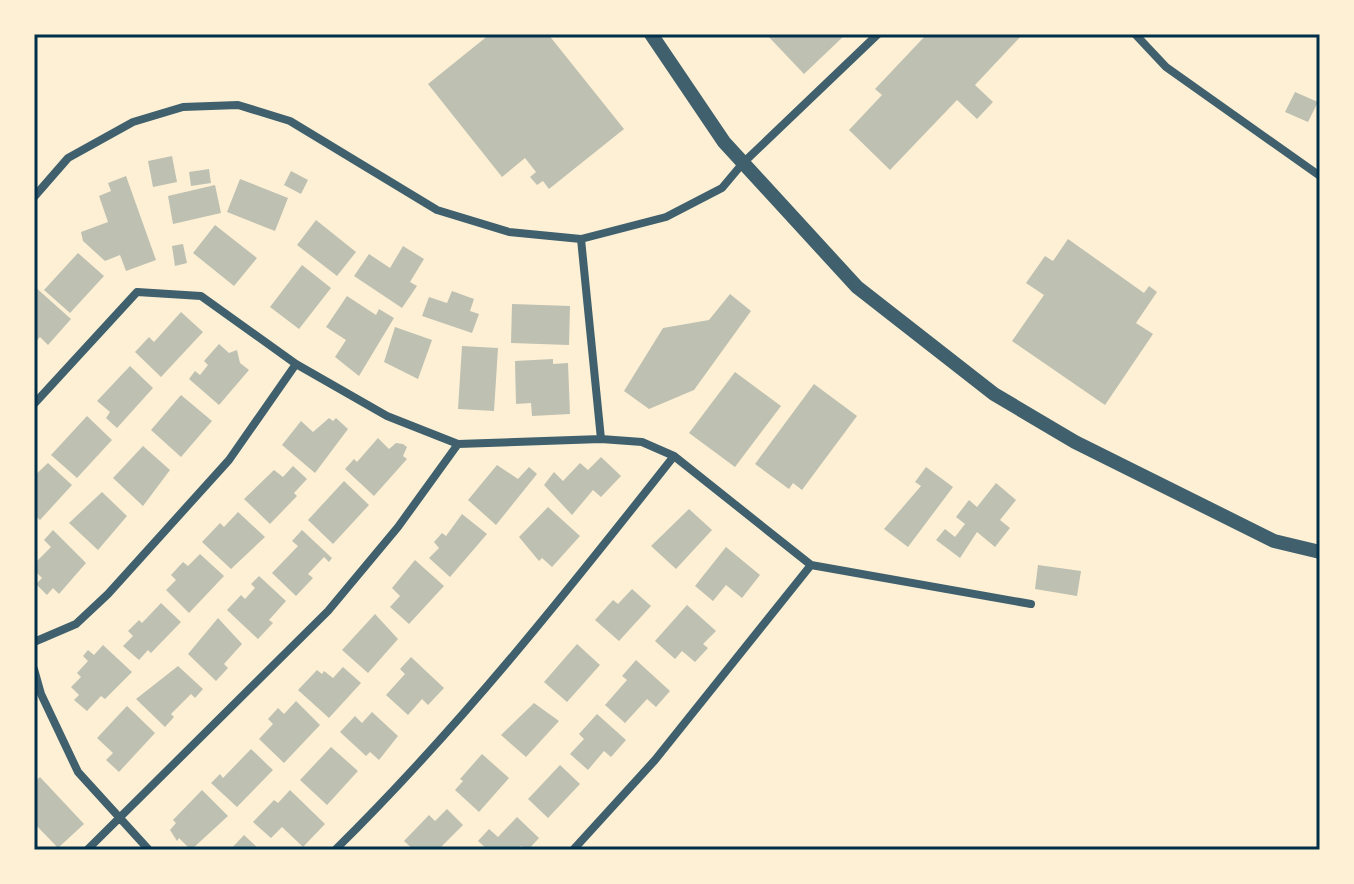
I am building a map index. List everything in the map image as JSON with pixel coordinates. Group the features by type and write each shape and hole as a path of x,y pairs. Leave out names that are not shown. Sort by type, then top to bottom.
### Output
{"street":[{"path":"651,34 724,142 857,287 994,394 1075,442 1274,541 1320,552"},
{"path":"34,197 68,158 133,122 183,107 238,105 290,121 437,210 509,232 581,239 666,217 722,188 743,163 878,34"},
{"path":"1135,34 1166,67 1320,176"},
{"path":"581,239 601,439"},
{"path":"34,404 137,292 201,296 296,364 387,416 458,444 601,439 642,442 674,456 811,565 1031,604"},
{"path":"34,642 76,624 108,594 229,460 296,364"},
{"path":"87,850 328,611 398,527 458,444"},
{"path":"335,850 414,771 511,661 674,456"},
{"path":"573,850 655,760 811,565"},
{"path":"34,669 41,694 78,772 149,850"}],"building":[{"path":"490,34 548,34 624,129 549,189 543,181 537,185 530,177 536,172 525,158 502,177 428,84"},
{"path":"766,34 846,34 804,74"},
{"path":"927,34 1023,34 975,85 993,102 977,119 957,100 890,170 849,130 882,95 875,89"},
{"path":"1295,92 1318,102 1308,122 1285,112"},
{"path":"172,156 177,182 153,187 148,161"},
{"path":"209,169 211,183 191,186 189,172"},
{"path":"291,171 308,180 301,194 284,185"},
{"path":"126,176 156,260 126,271 120,255 105,261 83,241 81,232 108,222 99,196 111,191 108,183"},
{"path":"240,179 288,198 275,231 227,212"},
{"path":"215,185 221,213 173,224 168,196"},
{"path":"316,220 356,252 337,276 297,245"},
{"path":"215,225 257,258 234,286 193,253"},
{"path":"1068,239 1144,293 1149,286 1157,292 1136,323 1153,334 1105,405 1012,341 1044,295 1026,283 1045,256 1053,261"},
{"path":"183,244 187,263 175,266 172,246"},
{"path":"403,246 424,259 410,282 417,286 402,308 354,276 369,254 390,268"},
{"path":"78,253 104,276 70,313 44,290"},
{"path":"302,265 331,288 299,329 270,307"},
{"path":"34,286 71,319 48,345 40,337 34,343"},
{"path":"452,291 474,299 470,311 479,314 472,333 422,316 429,297 447,303"},
{"path":"730,294 751,311 694,390 649,409 624,391 663,328 709,320"},
{"path":"347,296 376,315 379,309 394,318 359,376 335,357 346,340 326,327"},
{"path":"512,304 570,306 569,345 511,343"},
{"path":"181,312 203,332 161,377 135,352 149,337 154,342"},
{"path":"395,327 432,340 418,379 384,362"},
{"path":"219,344 229,353 237,350 240,363 249,370 219,405 189,379 195,371 200,375 208,365 204,361"},
{"path":"462,346 498,348 494,411 458,409"},
{"path":"553,359 553,364 568,363 570,414 532,416 531,403 516,404 515,361"},
{"path":"130,366 153,388 117,428 106,418 110,412 97,401"},
{"path":"735,372 781,406 735,467 689,433"},
{"path":"814,384 857,416 802,490 793,483 789,489 755,464"},
{"path":"181,395 212,421 181,457 151,430"},
{"path":"87,416 112,440 77,478 51,455"},
{"path":"329,418 333,421 336,418 348,429 315,473 282,445 301,421 313,432"},
{"path":"378,438 389,449 396,443 403,444 407,447 403,456 407,459 374,496 345,469 354,459 357,462"},
{"path":"143,446 170,470 143,506 113,478"},
{"path":"601,457 621,476 601,497 593,490 572,515 544,485 554,472 563,481 580,463 588,470"},
{"path":"48,463 72,485 40,520 34,515 34,476"},
{"path":"497,465 518,479 529,467 537,474 496,525 468,500"},
{"path":"293,466 307,479 294,493 297,496 270,524 244,499 274,470 283,477"},
{"path":"926,467 953,487 908,547 884,529 921,486 915,482"},
{"path":"344,481 369,505 333,544 308,520"},
{"path":"996,483 1016,500 1000,520 1010,528 995,547 977,532 960,558 936,540 945,529 955,537 965,524 956,517 969,500 977,507"},
{"path":"102,492 127,516 98,550 69,523"},
{"path":"548,507 580,536 552,567 542,558 539,561 519,537"},
{"path":"689,509 712,530 676,569 651,546"},
{"path":"238,512 265,537 231,569 202,542 220,523 224,527"},
{"path":"462,514 487,534 450,577 429,558 439,548 434,542 442,533 446,536"},
{"path":"53,530 86,563 59,594 53,588 47,595 36,584 42,578 34,570 34,564 51,547 44,540"},
{"path":"302,530 332,558 329,562 324,557 308,574 313,578 296,596 272,573 298,546 292,541"},
{"path":"726,547 760,575 742,598 726,585 713,601 695,586"},
{"path":"200,554 224,576 189,613 166,590 176,580 171,575 183,562 188,566"},
{"path":"415,560 444,586 409,624 390,607 400,596 392,588"},
{"path":"1038,565 1081,571 1077,596 1035,589"},
{"path":"259,576 286,601 269,620 273,623 258,639 227,610 241,595 245,599 255,588 251,584"},
{"path":"632,589 651,606 619,641 595,620 613,600 618,604"},
{"path":"161,603 181,622 151,653 148,650 139,660 123,646 133,636 128,631 139,620 142,623"},
{"path":"687,605 716,631 703,644 708,648 695,662 682,651 675,659 655,641"},
{"path":"375,614 398,639 368,673 342,650"},
{"path":"218,618 242,644 224,664 228,668 216,681 188,654"},
{"path":"577,644 600,665 567,702 544,682"},
{"path":"103,645 132,672 105,699 101,696 87,711 74,700 79,695 71,687 81,677 77,673 88,661 83,656 88,650 94,655"},
{"path":"411,657 444,688 428,705 422,699 408,715 386,695 405,674 400,669"},
{"path":"636,660 670,691 656,707 647,699 625,723 605,705 627,680 622,676"},
{"path":"178,666 203,689 195,698 191,694 171,714 174,717 165,727 136,699"},
{"path":"343,667 361,683 329,718 298,690 317,670 333,678"},
{"path":"296,701 320,725 284,763 259,739 273,724 268,719 278,708 284,714"},
{"path":"534,703 559,721 526,757 501,735"},
{"path":"127,706 155,733 119,772 106,760 113,753 97,738"},
{"path":"372,712 398,736 379,760 370,752 366,756 340,732 355,716 362,723"},
{"path":"597,714 626,740 611,757 604,751 588,770 570,754 584,739 579,734"},
{"path":"331,747 358,771 327,805 300,780"},
{"path":"251,749 273,770 237,807 211,783 220,774 223,778"},
{"path":"482,754 509,778 479,812 455,790 463,781 460,779"},
{"path":"560,765 580,784 548,818 528,799"},
{"path":"40,777 84,824 58,848 34,823 34,782"},
{"path":"202,790 228,816 191,850 179,838 177,841 170,830 176,823 173,820"},
{"path":"290,790 325,824 303,847 282,827 271,838 253,822 274,800 278,803"},
{"path":"447,809 463,825 438,850 414,850 404,841 429,815 435,821"},
{"path":"517,817 539,838 528,850 521,846 517,850 488,850 478,841 489,829 498,837"},
{"path":"244,835 260,850 230,850"}]}
